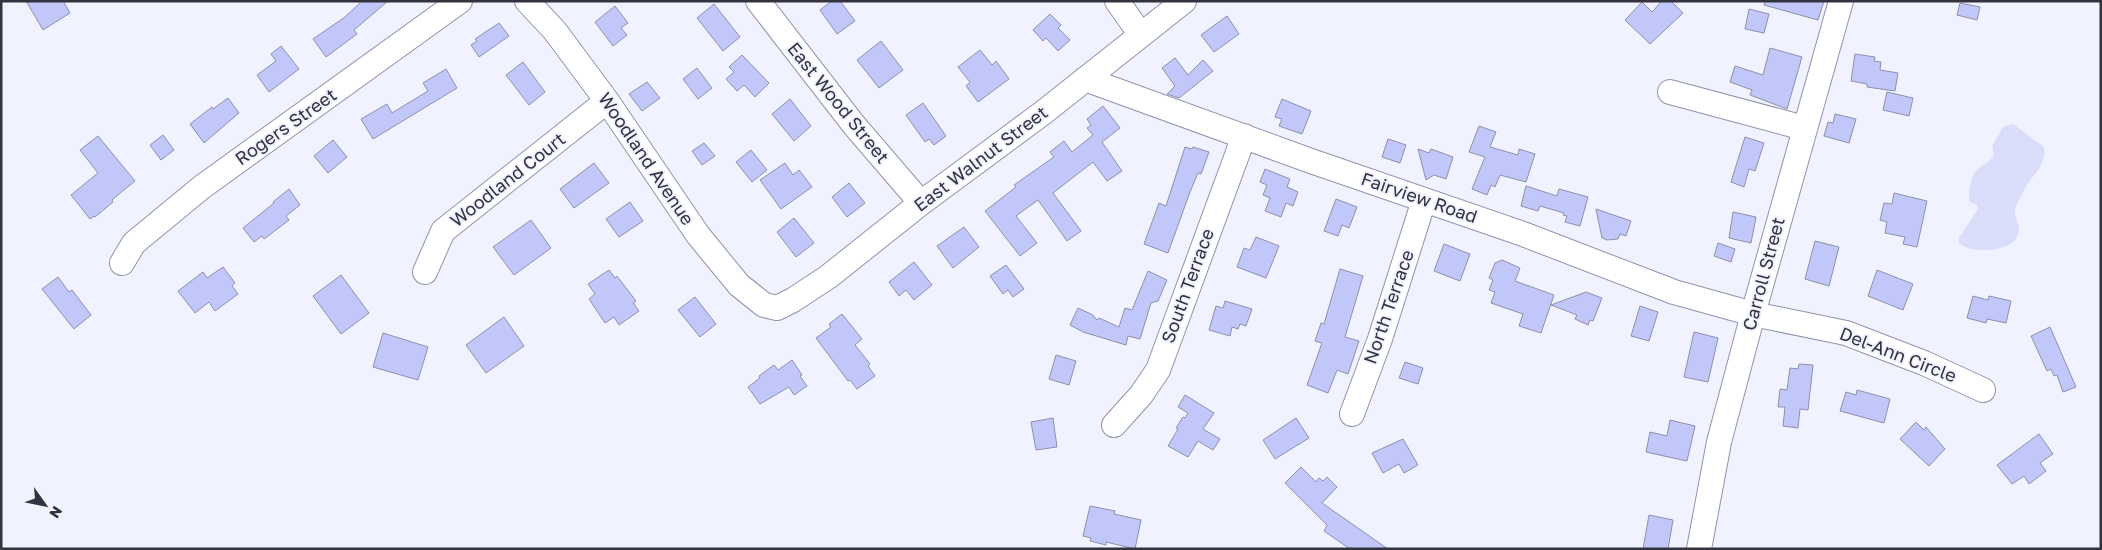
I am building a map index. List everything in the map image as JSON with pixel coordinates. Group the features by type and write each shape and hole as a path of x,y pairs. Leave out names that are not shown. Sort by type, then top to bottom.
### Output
{"street":[{"name":"Rogers Street","path":"122,263 134,243 202,187 460,1"},
{"name":"Woodland Avenue","path":"527,1 555,30 607,101 698,235 739,285 764,305 772,307"},
{"name":"East Wood Street","path":"758,1 854,125 921,203"},
{"path":"1117,1 1141,35"},
{"name":"East Walnut Street","path":"772,307 778,308 793,300 828,276 921,203 1044,112 1184,1"},
{"name":"Carroll Street","path":"1699,549 1719,442 1804,128 1841,1"},
{"name":"Fairview Road","path":"1085,79 1523,234 1674,292 1753,314"},
{"path":"1670,92 1804,128"},
{"name":"Woodland Court","path":"425,272 443,231 607,101"},
{"name":"South Terrace","path":"1114,425 1141,395 1158,370 1244,136"},
{"name":"North Terrace","path":"1352,414 1380,339 1424,200"},
{"name":"Del-Ann Circle","path":"1753,314 1846,333 1924,362 1983,390"}],"shaded area":[{"path":"2013,124 2044,147 2044,158 2041,166 2027,185 2016,206 2015,214 2019,226 2018,235 2016,239 2005,247 1997,249 1979,250 1964,247 1959,243 1959,238 1978,209 1977,205 1970,202 1969,199 1973,177 1976,171 1994,155 1992,146 2003,127"}],"building":[{"path":"26,1 63,1 70,13 43,30"},
{"path":"362,1 388,1 354,30 357,34 326,57 313,39 345,17"},
{"path":"832,1 840,1 855,21 837,34 820,10"},
{"path":"1662,1 1671,1 1683,13 1650,44 1625,20 1642,2 1652,12"},
{"path":"1765,1 1824,1 1818,20 1764,5"},
{"path":"1960,3 1980,7 1977,20 1957,15"},
{"path":"714,4 740,37 723,51 697,18"},
{"path":"615,6 628,23 621,28 627,35 613,46 595,22"},
{"path":"1749,9 1769,14 1764,33 1745,29"},
{"path":"1050,14 1061,25 1058,28 1070,40 1058,51 1046,38 1043,41 1033,30"},
{"path":"1227,16 1239,34 1214,52 1201,35"},
{"path":"499,23 509,36 479,57 471,45 477,41 475,39"},
{"path":"881,41 903,70 879,88 857,60"},
{"path":"281,46 299,69 269,92 257,75 276,61 271,54"},
{"path":"1770,48 1802,57 1787,109 1750,95 1752,90 1730,82 1735,66 1763,75"},
{"path":"980,50 992,65 996,61 1009,79 978,102 966,86 970,82 958,67"},
{"path":"1855,54 1875,57 1874,61 1881,62 1880,70 1898,73 1895,91 1867,87 1867,84 1851,81"},
{"path":"742,55 769,83 755,97 744,85 737,91 726,79 734,72 729,67"},
{"path":"1175,58 1188,75 1203,60 1213,71 1179,98 1167,94 1175,86 1162,68"},
{"path":"523,62 545,92 529,105 506,75"},
{"path":"697,68 712,88 698,99 683,79"},
{"path":"446,69 457,88 373,139 361,119 387,104 392,113 428,91 423,83"},
{"path":"647,82 660,98 642,111 629,94"},
{"path":"1887,92 1913,98 1909,116 1883,110"},
{"path":"228,98 239,113 204,143 190,124 212,107 213,109"},
{"path":"790,99 811,126 794,141 772,114"},
{"path":"1282,99 1311,111 1302,134 1279,126 1282,119 1275,117"},
{"path":"923,103 946,136 934,145 929,139 925,142 906,115"},
{"path":"1103,106 1120,128 1102,142 1122,171 1107,181 1093,162 1053,193 1081,231 1067,241 1038,200 1016,216 1037,243 1020,256 985,211 1016,187 1014,185 1054,157 1050,152 1064,141 1072,152 1093,135 1087,128 1091,125 1087,119"},
{"path":"1835,114 1856,119 1849,143 1824,136 1828,122 1833,123"},
{"path":"1479,126 1496,132 1490,147 1518,155 1519,149 1535,154 1526,182 1500,175 1495,187 1491,185 1487,195 1472,189 1485,157 1469,152"},
{"path":"163,135 174,150 161,160 150,145"},
{"path":"98,136 135,181 114,198 113,202 90,219 71,195 98,173 80,150"},
{"path":"1745,137 1764,143 1755,171 1749,169 1744,187 1731,182"},
{"path":"1388,139 1406,145 1400,163 1382,157"},
{"path":"333,140 347,157 328,173 314,156"},
{"path":"704,143 715,156 702,165 692,151"},
{"path":"1185,147 1192,149 1193,147 1209,152 1201,174 1198,173 1190,192 1168,253 1144,244 1159,203 1166,206"},
{"path":"1418,149 1429,153 1431,149 1453,157 1446,179 1434,175 1426,180"},
{"path":"751,150 767,170 752,182 736,162"},
{"path":"594,163 609,183 574,208 560,189"},
{"path":"785,163 793,175 799,170 812,187 781,209 760,180"},
{"path":"1265,169 1290,179 1287,187 1298,192 1293,206 1286,203 1281,217 1265,211 1270,198 1263,195 1267,185 1260,182"},
{"path":"849,183 865,203 847,217 832,197"},
{"path":"1526,186 1557,196 1559,189 1588,197 1580,226 1565,222 1567,216 1563,215 1564,213 1540,206 1538,211 1521,206"},
{"path":"289,189 300,205 286,216 289,220 264,239 262,236 254,242 243,228"},
{"path":"1894,193 1927,201 1917,247 1903,244 1905,237 1885,233 1887,222 1880,220 1884,203 1892,204"},
{"path":"1336,199 1357,207 1349,228 1342,225 1338,236 1324,231"},
{"path":"630,202 643,221 619,237 606,219"},
{"path":"1596,209 1631,221 1626,236 1620,234 1618,239 1607,240 1602,238"},
{"path":"1733,212 1756,217 1751,243 1729,238"},
{"path":"794,218 814,243 796,257 777,232"},
{"path":"531,220 551,248 514,275 493,247"},
{"path":"964,227 979,247 953,268 937,246"},
{"path":"1256,237 1279,246 1266,278 1237,267 1244,248 1250,250"},
{"path":"1815,241 1839,247 1829,286 1805,279"},
{"path":"1718,243 1735,249 1731,262 1714,256"},
{"path":"1444,244 1470,254 1460,281 1434,271"},
{"path":"1502,260 1520,268 1515,281 1554,295 1541,333 1519,326 1523,314 1491,303 1495,292 1489,290 1493,280 1489,278 1495,263"},
{"path":"914,262 932,285 914,300 906,290 899,296 889,282"},
{"path":"1006,265 1024,289 1013,297 1008,290 1003,294 990,276"},
{"path":"223,267 235,283 232,286 238,294 215,311 209,302 195,313 178,291 203,272 207,278"},
{"path":"1340,269 1363,276 1345,337 1359,341 1348,374 1337,370 1328,393 1307,385 1322,343 1315,341 1321,323 1324,324"},
{"path":"609,270 615,278 617,276 636,301 633,303 639,311 619,325 614,317 605,323 589,299 595,294 588,284"},
{"path":"1877,270 1913,284 1903,310 1868,296"},
{"path":"1148,271 1167,280 1158,301 1151,303 1140,339 1128,336 1126,345 1083,332 1070,325 1078,308 1093,315 1097,320 1099,318 1119,327 1125,308 1132,310"},
{"path":"341,275 369,313 341,334 313,296"},
{"path":"58,277 69,292 72,290 91,315 74,329 42,289"},
{"path":"1586,292 1602,298 1593,321 1590,320 1588,325 1575,319 1577,315 1551,305"},
{"path":"1973,296 1988,300 1989,296 2011,301 2006,323 1987,319 1986,323 1967,318"},
{"path":"695,297 716,324 700,337 678,310"},
{"path":"1225,301 1252,309 1246,326 1240,324 1238,329 1232,327 1230,336 1209,330 1216,306 1223,308"},
{"path":"1640,306 1658,312 1649,341 1631,336"},
{"path":"842,314 862,339 855,345 870,364 868,366 875,376 857,389 850,380 848,381 816,338 831,327 829,324"},
{"path":"504,317 524,346 486,373 466,345"},
{"path":"2050,327 2076,387 2063,392 2057,375 2054,376 2051,369 2047,371 2031,336"},
{"path":"1694,332 1718,338 1708,382 1684,377"},
{"path":"383,333 428,347 418,380 373,367"},
{"path":"1056,355 1076,361 1069,385 1049,379"},
{"path":"792,360 807,386 794,395 789,387 760,404 748,387 774,365 778,370"},
{"path":"1405,362 1423,368 1418,384 1399,378"},
{"path":"1799,364 1813,365 1808,410 1800,409 1798,428 1783,426 1785,407 1778,407 1780,389 1787,390 1790,368 1798,369"},
{"path":"1857,390 1890,399 1884,423 1840,411 1846,392 1856,395"},
{"path":"1185,395 1214,413 1203,429 1220,439 1213,450 1198,441 1188,457 1168,446 1178,429 1176,428 1188,413 1178,407"},
{"path":"1053,418 1057,447 1036,450 1031,422"},
{"path":"1296,418 1309,438 1275,459 1263,440"},
{"path":"1670,420 1695,426 1687,461 1646,452 1650,432 1667,436"},
{"path":"1916,422 1924,430 1926,427 1945,449 1929,466 1900,439"},
{"path":"2039,434 2053,454 2040,463 2046,471 2029,484 2024,476 2012,484 1997,465"},
{"path":"1403,439 1418,465 1404,473 1399,464 1383,473 1372,453"},
{"path":"1301,467 1316,482 1319,478 1323,481 1327,477 1337,487 1322,503 1388,549 1350,549 1324,531 1327,525 1285,483"},
{"path":"1090,506 1115,511 1114,514 1141,520 1135,549 1106,542 1106,545 1090,541 1091,538 1083,536"},
{"path":"1649,515 1673,520 1668,549 1643,549"}]}
